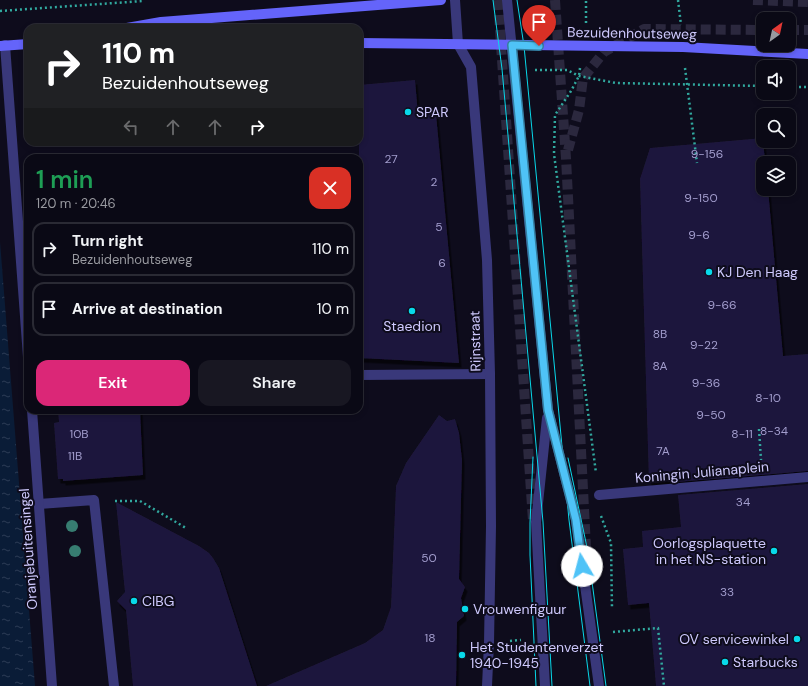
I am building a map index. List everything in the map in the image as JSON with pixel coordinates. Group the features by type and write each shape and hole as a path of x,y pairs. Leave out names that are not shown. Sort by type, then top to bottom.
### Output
{"street":[{"path":"150,24 441,0"},
{"name":"Rijnstraat","path":"455,0 458,44 471,67 487,260 490,374 491,526 487,686"},
{"path":"507,0 548,410 576,520 599,686"},
{"name":"Bezuidenhoutseweg","path":"363,43 683,47 808,54"},
{"path":"24,44 2,46 24,309"},
{"path":"363,375 490,374"},
{"path":"545,686 536,522 548,410"},
{"name":"Oranjebuitensingel","path":"32,414 52,686"},
{"name":"Koningin Julianaplein","path":"598,495 808,477"},
{"path":"39,504 94,500 114,686"}],"path":[{"path":"0,11 146,1"},
{"path":"612,610 611,543 601,517 598,495 554,154 555,115 579,76 616,83 756,86"},
{"path":"686,84 697,163"},
{"path":"796,86 808,87"},
{"path":"759,429 763,481"},
{"path":"94,500 140,501 186,528"},
{"path":"613,624 613,632 658,628 664,686"}],"water":[{"path":"0,242 35,686 0,686"}],"building":[{"path":"415,80 418,115 436,114 459,363 363,358 363,154 359,154 359,146 363,146 363,85"},
{"name":"KJ Den Haag","path":"756,139 756,148 764,148 764,156 756,156 756,196 769,196 783,356 808,354 808,471 649,483 640,179 650,148"},
{"path":"58,414 140,414 143,475 63,481 63,479 58,479 54,423 59,422"},
{"path":"439,415 447,421 455,419 459,433 462,460 459,579 465,587 461,598 464,616 457,622 456,686 266,686 365,643 383,630 391,607 396,486 406,463"},
{"path":"808,484 808,686 656,686 649,603 628,605 623,549 643,547 642,531 681,527 678,495"},
{"path":"116,502 199,546 213,558 219,568 257,686 133,686 126,610 117,601 125,592"}],"tunnel":[{"path":"498,0 533,521"},
{"path":"555,0 566,158 587,567"},
{"path":"753,0 808,2"},
{"path":"568,150 579,110 583,78 604,52 644,29 756,30"},
{"path":"796,30 808,30"}],"tram line":[{"path":"493,0 502,69 543,522 552,686"},
{"path":"517,0 524,46 569,520 590,686"},
{"path":"533,457 530,555 536,686"},
{"path":"568,458 588,552 606,686"}],"place":[{"name":"SPAR","path":"408,112"},
{"name":"KJ Den Haag","path":"709,272"},
{"name":"Staedion","path":"412,311"},
{"name":"Oorlogsplaquette in het NS-station","path":"774,551"},
{"name":"CIBG","path":"134,601"},
{"name":"Vrouwenfiguur","path":"465,609"},
{"name":"OV servicewinkel","path":"797,639"},
{"name":"Het Studentenverzet 1940-1945","path":"462,655"},
{"name":"Starbucks","path":"725,662"}],"route":[{"path":"539,46 512,45 548,410 576,520 582,566"}]}
